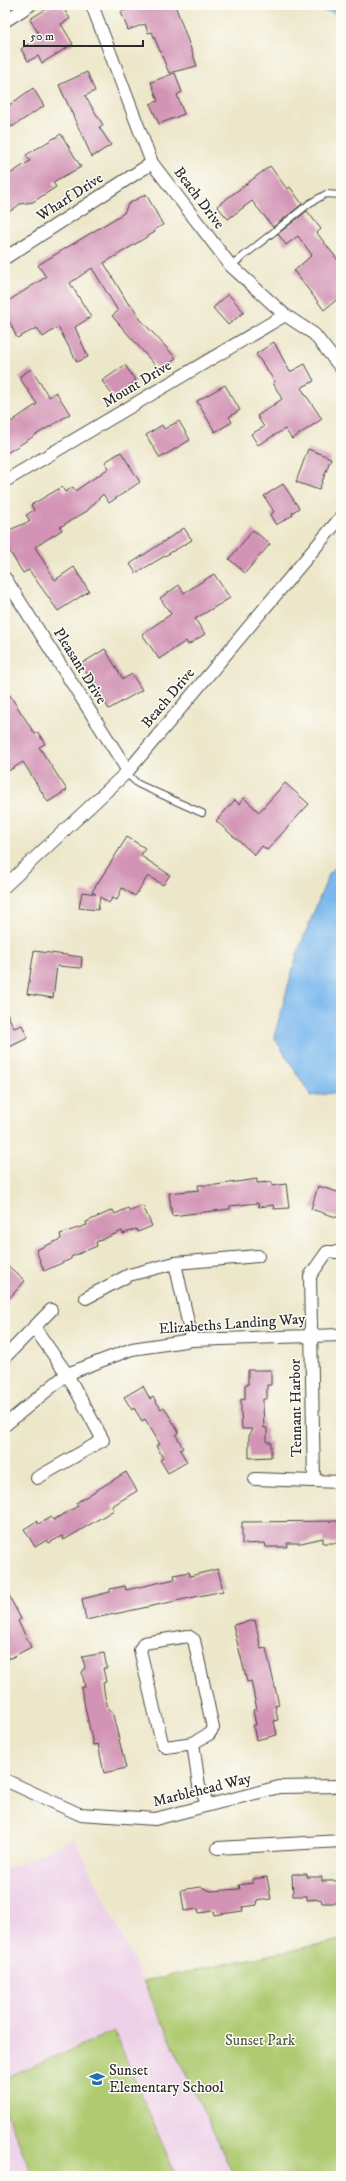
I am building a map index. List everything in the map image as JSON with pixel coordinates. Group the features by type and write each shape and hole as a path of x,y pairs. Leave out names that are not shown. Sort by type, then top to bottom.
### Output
{"street":[{"path":"5,21 30,5"},
{"name":"Beach Drive","path":"92,5 152,163 231,266 285,315 314,334 341,368"},
{"name":"Wharf Drive","path":"5,258 152,163"},
{"name":"Mount Drive","path":"5,481 285,315"},
{"name":"Beach Drive","path":"5,886 127,772 341,517"},
{"name":"Pleasant Drive","path":"5,578 127,772"},
{"name":"Tennant Harbor","path":"314,1481 310,1276 327,1252 341,1252"},
{"path":"86,1298 128,1275 175,1263 258,1256"},
{"path":"175,1263 192,1340"},
{"path":"5,1357 51,1310"},
{"path":"34,1327 67,1374 103,1440 36,1478"},
{"name":"Elizabeths Landing Way","path":"5,1425 67,1374 132,1349 192,1340 341,1335"},
{"path":"255,1479 341,1482"},
{"path":"188,1636 194,1640 213,1728 209,1734 193,1743 166,1747 162,1743 140,1650 144,1643 188,1636"},
{"path":"193,1743 199,1786 208,1806"},
{"name":"Marblehead Way","path":"5,1780 79,1814 156,1819 279,1787 341,1786"},
{"path":"218,1848 341,1841"}],"lane":[{"path":"231,266 310,203 326,194 341,195"},
{"path":"127,772 138,784 202,813"}],"shaded area":[{"name":"Sunset Elementary School","path":"75,1838 234,2176 5,2176 5,1870"}],"green space":[{"name":"Sunset Park","path":"341,1940 341,2176 234,2176 143,1981"},
{"path":"114,2031 176,2176 33,2176 5,2110 5,2078"}],"water":[{"path":"296,5 341,5 341,13 297,7"},
{"path":"341,862 341,1092 311,1096 274,1037 297,954 330,872"}],"building":[{"path":"53,5 62,5 70,19 61,24 73,44 42,63 38,56 28,61 21,49 40,36 30,19"},
{"path":"141,5 175,5 197,66 169,73 152,32 148,33 145,24 128,30 121,12"},
{"path":"87,72 95,91 85,96 103,125 99,127 111,145 92,157 59,85"},
{"path":"175,73 182,92 177,95 184,114 159,124 150,104 158,101 151,82"},
{"path":"33,88 44,106 12,127 5,116 5,108"},
{"path":"61,134 81,167 53,182 56,187 33,202 20,204 5,215 5,177 30,161 26,155"},
{"path":"270,166 287,189 290,187 302,204 273,227 252,201 228,219 217,206"},
{"path":"146,194 163,225 154,230 155,232 104,263 129,305 131,304 141,320 176,358 161,372 112,316 118,311 92,268 70,283 91,317 75,327 88,357 77,362 58,327 43,337 37,328 17,338 5,312 5,303 46,277 38,265 124,213 128,204"},
{"path":"307,211 321,229 317,233 341,264 341,296 324,310 294,271 312,255 298,236 286,245 278,234"},
{"path":"228,294 244,312 228,325 213,308"},
{"path":"274,342 290,372 305,364 314,381 301,388 322,419 292,439 285,429 258,445 251,434 264,427 257,416 282,399 273,383 275,382 256,354"},
{"path":"125,365 136,381 114,397 102,381"},
{"path":"31,369 49,397 56,392 70,414 5,454 5,426 37,404 19,377"},
{"path":"225,385 240,410 229,417 232,422 215,432 197,401"},
{"path":"179,421 190,440 160,458 146,435 162,425 164,429"},
{"path":"308,449 331,458 319,490 296,482"},
{"path":"121,452 140,482 109,503 103,494 87,511 60,527 62,530 35,547 55,580 74,567 89,591 58,611 29,570 23,573 5,544 5,532 30,521 26,515 34,510 31,505 62,487 65,492 73,487 75,491 109,468 105,462"},
{"path":"283,484 299,508 292,513 293,515 276,525 270,515 274,512 264,496"},
{"path":"184,528 192,540 136,573 130,564"},
{"path":"253,530 270,544 245,573 229,559"},
{"path":"214,574 230,598 195,619 205,634 188,645 186,641 159,659 142,634 171,614 160,598 179,585 184,593"},
{"path":"105,649 123,679 132,674 142,690 109,709 81,664"},
{"path":"5,688 35,734 38,732 45,744 39,747 67,790 48,802 23,762 5,773"},
{"path":"285,783 309,804 267,850 262,846 255,855 216,821 235,800 239,804 244,798 259,812"},
{"path":"127,837 145,848 141,856 170,875 163,885 148,876 135,896 122,888 117,900 112,898 109,903 100,897 98,910 79,908 82,892 96,894 92,892"},
{"path":"34,951 82,957 81,968 57,966 53,998 27,994"},
{"path":"5,1009 14,1028 22,1025 28,1038 5,1049"},
{"path":"257,1179 257,1183 272,1182 272,1186 286,1184 289,1208 274,1209 273,1205 259,1207 258,1203 230,1206 230,1209 172,1216 169,1193 199,1190 198,1185 216,1185"},
{"path":"318,1186 341,1193 341,1210 339,1218 311,1209"},
{"path":"143,1206 152,1226 138,1232 136,1229 123,1234 122,1231 96,1242 97,1246 44,1271 36,1250 61,1239 60,1234 87,1225 86,1222 113,1210 115,1214 128,1208 130,1211"},
{"path":"5,1263 25,1281 5,1303"},
{"path":"248,1370 271,1370 271,1385 267,1385 267,1399 263,1399 263,1404 264,1428 267,1428 267,1442 271,1442 271,1457 249,1458 249,1436 253,1429 242,1429 241,1413 241,1399 245,1400 245,1385 248,1385"},
{"path":"143,1386 150,1399 153,1397 161,1409 164,1407 179,1433 176,1435 183,1448 180,1450 187,1462 168,1473 160,1460 163,1458 156,1446 160,1444 145,1419 142,1421 134,1408 132,1410 124,1397"},
{"path":"126,1472 137,1491 112,1506 114,1510 64,1540 62,1536 49,1543 47,1540 35,1547 24,1529 37,1521 38,1524 51,1517 53,1520 78,1506 76,1503"},
{"path":"338,1521 338,1524 341,1524 341,1543 323,1543 323,1538 301,1543 287,1543 287,1547 266,1547 265,1543 242,1544 242,1522"},
{"path":"218,1569 223,1591 86,1620 82,1599 110,1592 110,1589 125,1586 126,1590 175,1579 174,1575 189,1572 190,1576"},
{"path":"5,1588 21,1619 18,1621 31,1647 9,1659 5,1651"},
{"path":"255,1620 261,1649 266,1648 279,1705 275,1706 278,1720 274,1721 277,1735 256,1740 253,1725 256,1725 253,1710 257,1710 251,1681 247,1682 233,1625"},
{"path":"104,1653 107,1668 103,1668 106,1682 103,1683 105,1697 109,1711 112,1711 126,1768 104,1773 98,1744 93,1745 81,1688 85,1687 82,1673 85,1667 82,1657"},
{"path":"292,1874 307,1874 307,1877 322,1877 322,1881 341,1881 341,1903 322,1903 321,1899 307,1900 307,1896 293,1896"},
{"path":"267,1877 271,1899 256,1901 257,1905 242,1907 243,1911 214,1915 213,1911 199,1913 198,1909 184,1911 181,1890 201,1887 211,1891 240,1889 239,1885 253,1883 253,1879"}],"place":[{"name":"Sunset Elementary School","path":"97,2079"}]}
